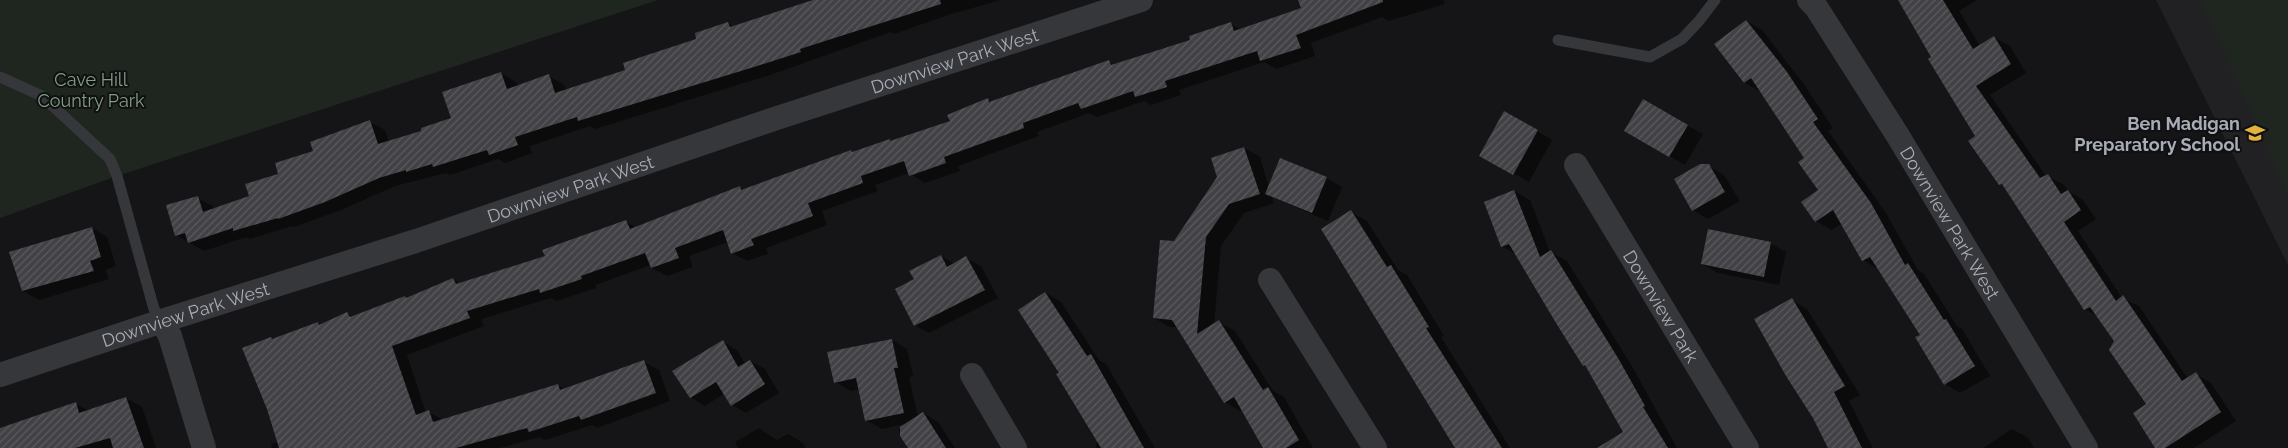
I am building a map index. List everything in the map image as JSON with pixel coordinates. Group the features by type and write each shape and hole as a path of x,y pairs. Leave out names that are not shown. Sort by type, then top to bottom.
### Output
{"street":[{"name":"Downview Park West","path":"0,375 162,321 416,241 777,118 1141,0"},
{"name":"Downview Park West","path":"1816,3 2086,448"},
{"name":"Downview Park","path":"1576,165 1747,448"},
{"path":"1270,280 1376,448"},
{"path":"162,321 170,336 204,448"},
{"path":"972,375 1016,448"}],"lane":[{"path":"1558,40 1650,56 1682,39 1699,21 1714,0"},
{"path":"0,77 42,96 110,159 117,176 154,309 162,321"}],"shaded area":[{"name":"Ben Madigan Preparatory School","path":"2156,0 2288,0 2288,265"}],"green space":[{"name":"Cave Hill Country Park","path":"0,0 658,0 117,176 0,218"},
{"path":"2201,0 2288,0 2288,192"}],"building":[{"path":"813,0 940,0 941,4 800,49 801,52 754,67 578,121 577,117 515,137 518,145 489,155 487,150 433,167 432,164 379,178 325,202 278,219 233,231 233,228 188,243 185,233 175,236 166,205 198,196 203,212 249,196 245,184 278,174 275,163 313,151 310,142 370,120 378,144 421,131 421,128 451,118 442,92 501,72 507,89 549,74 555,93 625,70 623,63 696,39 695,33 728,22 730,27"},
{"path":"1298,0 1383,0 1383,2 1296,35 1301,48 1260,61 1257,51 1165,81 1167,87 1135,97 1133,91 1081,109 1078,103 1023,123 1024,128 944,157 946,163 909,176 904,161 861,176 863,183 808,203 813,216 751,239 754,245 731,254 723,230 675,248 679,258 651,268 645,253 581,276 582,279 540,293 539,289 467,311 470,318 392,346 416,415 429,410 433,422 558,384 560,390 644,360 656,393 581,420 579,416 529,432 527,428 456,448 279,448 267,409 242,348 318,322 319,325 347,312 350,317 405,296 406,298 453,278 456,284 545,256 542,250 626,220 630,229 740,186 741,190 851,150 852,152 890,139 890,141 950,121 947,115 988,98 989,102 1109,60 1111,65 1190,40 1189,36 1231,22 1234,31 1301,8"},
{"path":"1898,0 1943,0 1973,49 1994,36 2011,64 1976,86 2040,178 2048,174 2061,194 2068,190 2081,210 2064,222 2116,301 2123,295 2182,381 2196,372 2221,412 2165,448 2155,448 2133,413 2146,404 2109,350 2114,341 2090,307 2084,310 2002,184 1999,185 1968,141 1975,136 1928,59 1931,57"},
{"path":"1746,20 1787,72 1818,119 1813,122 1871,203 1905,265 1908,263 1975,366 1944,385 1915,337 1920,335 1870,257 1862,261 1833,210 1815,222 1801,202 1818,190 1798,162 1804,158 1751,78 1744,83 1714,44"},
{"path":"1643,99 1688,125 1669,157 1624,131"},
{"path":"1504,111 1538,130 1513,175 1479,156"},
{"path":"1244,147 1260,194 1229,204 1206,237 1197,334 1219,320 1263,390 1268,387 1299,440 1286,448 1263,448 1234,397 1224,403 1172,320 1153,318 1160,240 1174,241 1217,177 1211,158"},
{"path":"1280,158 1327,177 1312,213 1265,194"},
{"path":"1700,164 1709,164 1725,192 1692,211 1674,179"},
{"path":"1514,190 1540,257 1551,250 1618,358 1645,406 1643,407 1668,448 1597,448 1623,432 1585,365 1583,366 1509,244 1501,247 1484,202"},
{"path":"1351,210 1387,267 1391,265 1429,327 1426,328 1502,448 1455,448 1321,229"},
{"path":"92,227 101,257 90,261 94,271 22,291 9,252"},
{"path":"1708,229 1771,242 1764,277 1701,264"},
{"path":"941,255 947,267 966,256 985,290 914,326 895,289 914,279 909,271"},
{"path":"1045,292 1087,356 1091,354 1144,448 1101,448 1056,374 1059,373 1018,310"},
{"path":"1792,298 1845,386 1834,392 1862,448 1828,448 1813,418 1786,376 1754,319"},
{"path":"892,339 898,368 894,368 904,413 865,421 856,378 834,383 827,352"},
{"path":"723,340 738,367 750,360 765,384 731,406 716,382 690,398 672,371"},
{"path":"126,397 144,448 113,448 110,438 75,448 0,448 0,428 76,402 79,413"},
{"path":"923,412 946,448 908,448 900,436 900,427"}],"place":[{"name":"Ben Madigan Preparatory School","path":"2255,133"}]}
